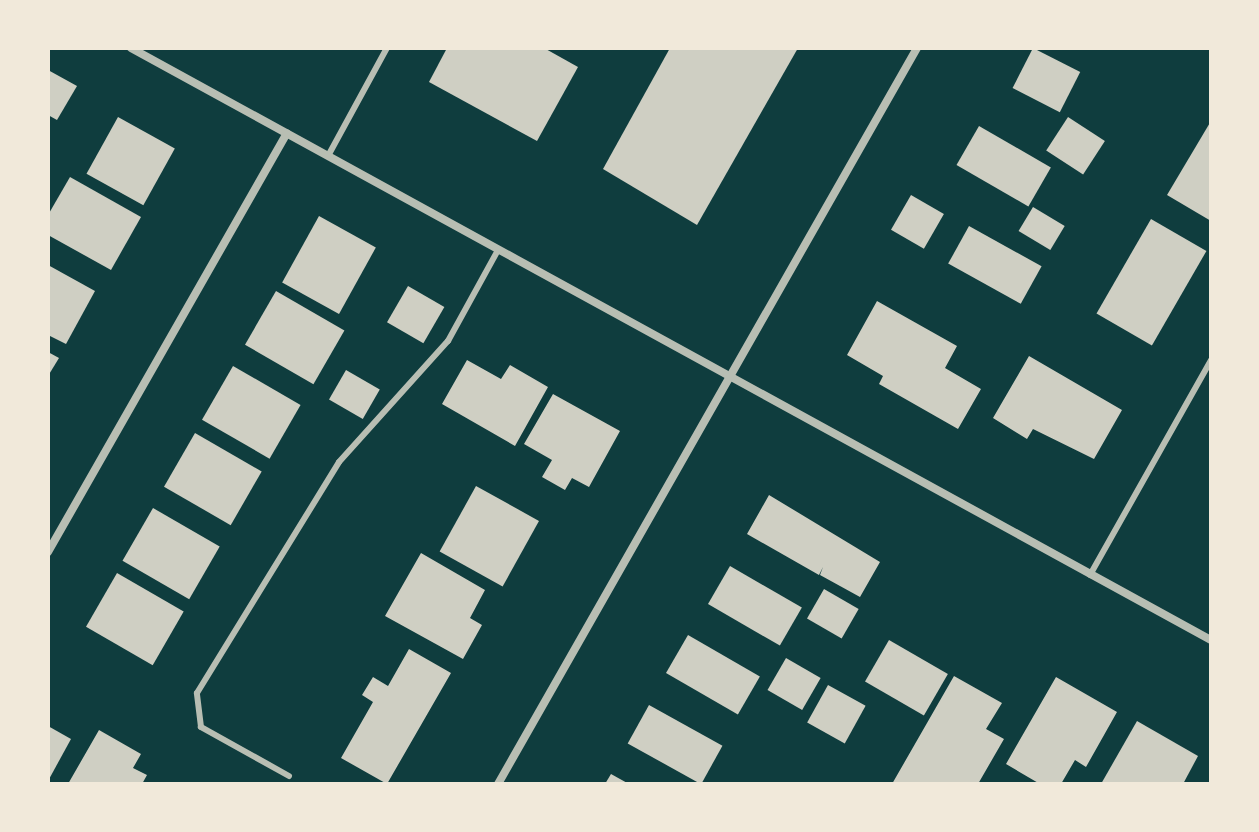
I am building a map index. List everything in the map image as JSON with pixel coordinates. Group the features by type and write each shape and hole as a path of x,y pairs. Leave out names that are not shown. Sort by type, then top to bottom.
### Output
{"street":[{"path":"131,48 1211,640"},
{"path":"498,784 917,48"},
{"path":"48,552 287,133"}],"lane":[{"path":"328,156 387,48"},
{"path":"289,776 201,727 197,693 339,462 448,341 498,250"},
{"path":"1090,575 1211,360"}],"building":[{"path":"447,48 544,48 578,67 537,141 429,82"},
{"path":"670,48 798,48 697,225 603,169"},
{"path":"1033,48 1080,72 1060,112 1013,88"},
{"path":"48,70 77,86 57,120 48,115"},
{"path":"118,117 175,149 143,205 86,174"},
{"path":"1068,117 1105,141 1083,175 1046,151"},
{"path":"1211,121 1211,221 1167,195"},
{"path":"979,126 1051,167 1028,206 956,165"},
{"path":"70,177 141,217 111,270 48,235 48,215"},
{"path":"911,195 944,214 924,249 891,230"},
{"path":"1033,207 1065,226 1050,250 1019,231"},
{"path":"319,216 376,248 339,314 282,282"},
{"path":"1151,219 1206,251 1152,345 1096,313"},
{"path":"969,226 1042,266 1021,304 948,264"},
{"path":"48,265 95,291 66,344 48,335"},
{"path":"408,286 444,307 423,343 387,322"},
{"path":"276,291 344,330 313,384 245,345"},
{"path":"877,301 957,346 945,368 981,389 958,429 879,384 883,376 847,355"},
{"path":"48,352 59,358 48,376"},
{"path":"1029,356 1122,410 1094,459 1033,429 1027,439 993,418"},
{"path":"467,360 501,379 510,365 548,387 515,446 442,404"},
{"path":"233,366 301,405 270,459 202,420"},
{"path":"346,370 380,390 363,419 329,399"},
{"path":"553,394 620,431 589,487 572,478 565,490 542,477 552,460 524,444"},
{"path":"195,433 262,471 231,525 164,487"},
{"path":"476,486 539,521 503,587 440,552"},
{"path":"769,495 880,562 860,597 820,575 823,567 819,575 747,534"},
{"path":"153,508 220,546 189,599 122,561"},
{"path":"421,553 485,590 470,618 482,625 463,659 385,616"},
{"path":"730,566 802,608 780,646 708,604"},
{"path":"117,573 184,612 153,665 86,627"},
{"path":"824,589 859,609 842,638 807,618"},
{"path":"688,635 760,676 738,715 666,673"},
{"path":"889,640 948,674 924,716 865,682"},
{"path":"409,649 451,673 387,784 341,758 373,702 362,695 373,677 388,686"},
{"path":"786,658 821,678 802,710 768,690"},
{"path":"954,676 1002,703 986,729 1004,739 978,784 892,784"},
{"path":"1056,677 1117,712 1086,767 1075,760 1061,784 1040,784 1006,764"},
{"path":"828,685 866,706 845,743 807,723"},
{"path":"649,705 722,746 701,784 628,743"},
{"path":"1137,721 1198,756 1183,784 1101,784"},
{"path":"48,726 71,739 48,781"},
{"path":"99,730 141,754 133,768 147,775 142,784 68,784"},
{"path":"611,774 629,784 605,784"}]}
